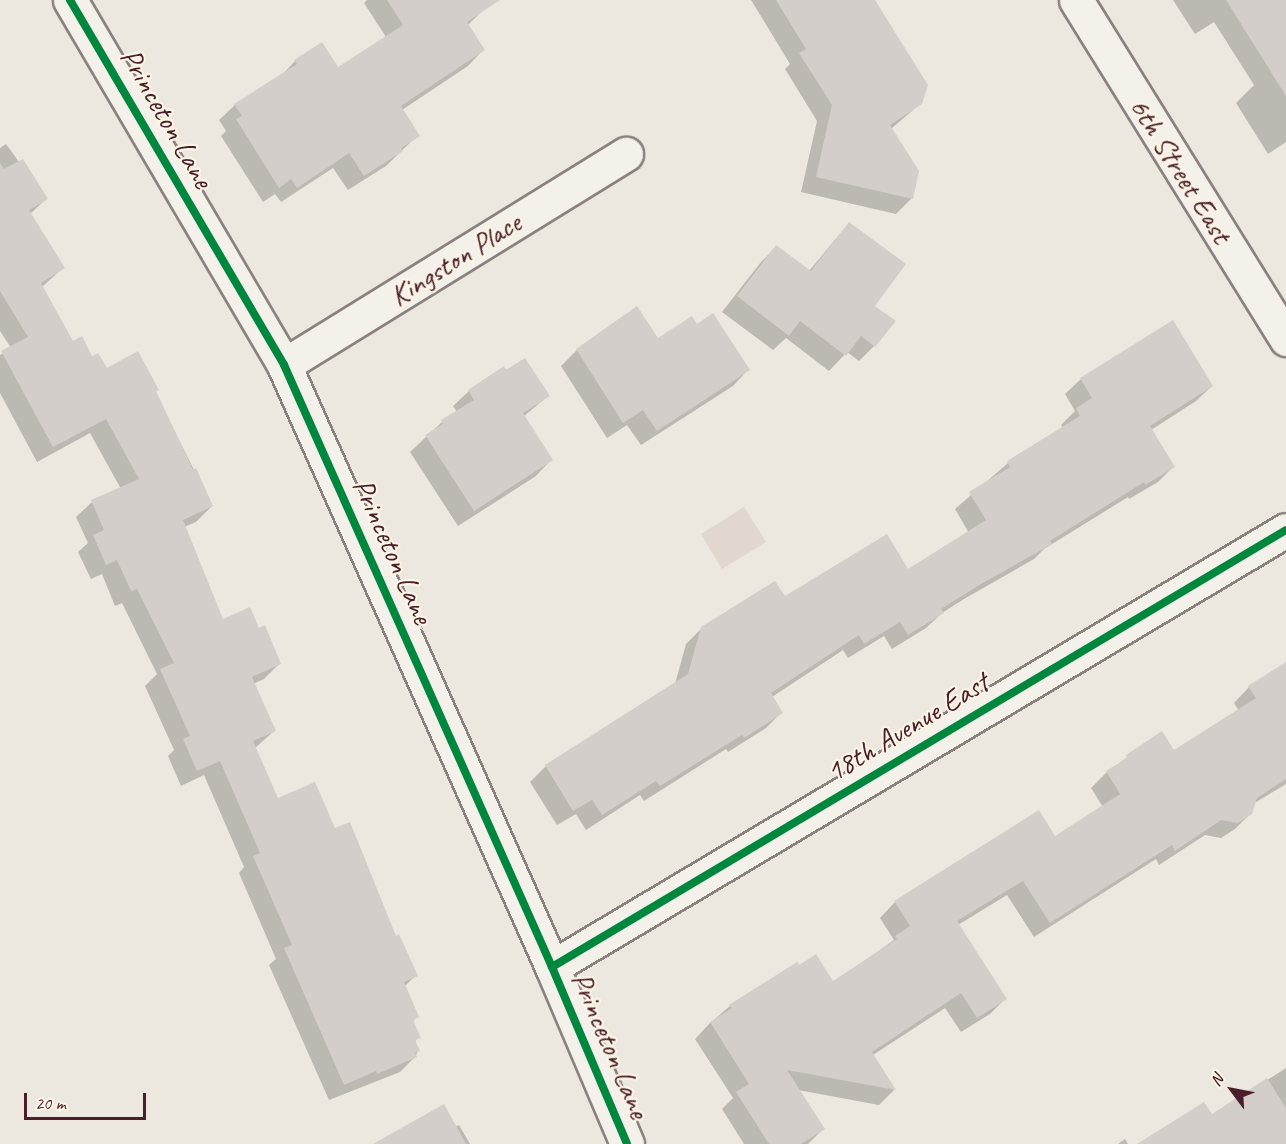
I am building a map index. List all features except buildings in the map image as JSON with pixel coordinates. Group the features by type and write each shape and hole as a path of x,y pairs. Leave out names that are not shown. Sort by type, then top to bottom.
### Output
{"street":[{"name":"Princeton Lane","path":"70,0 284,365 552,967 627,1144"},
{"name":"6th Street East","path":"1076,0 1286,339"},
{"name":"Kingston Place","path":"284,365 626,154"},
{"name":"18th Avenue East","path":"552,967 1286,530"}],"shaded area":[{"path":"744,507 766,542 722,569 701,534"}],"cycle path":[{"path":"70,0 284,365 552,967 627,1144"},
{"path":"552,967 1286,530"}]}
